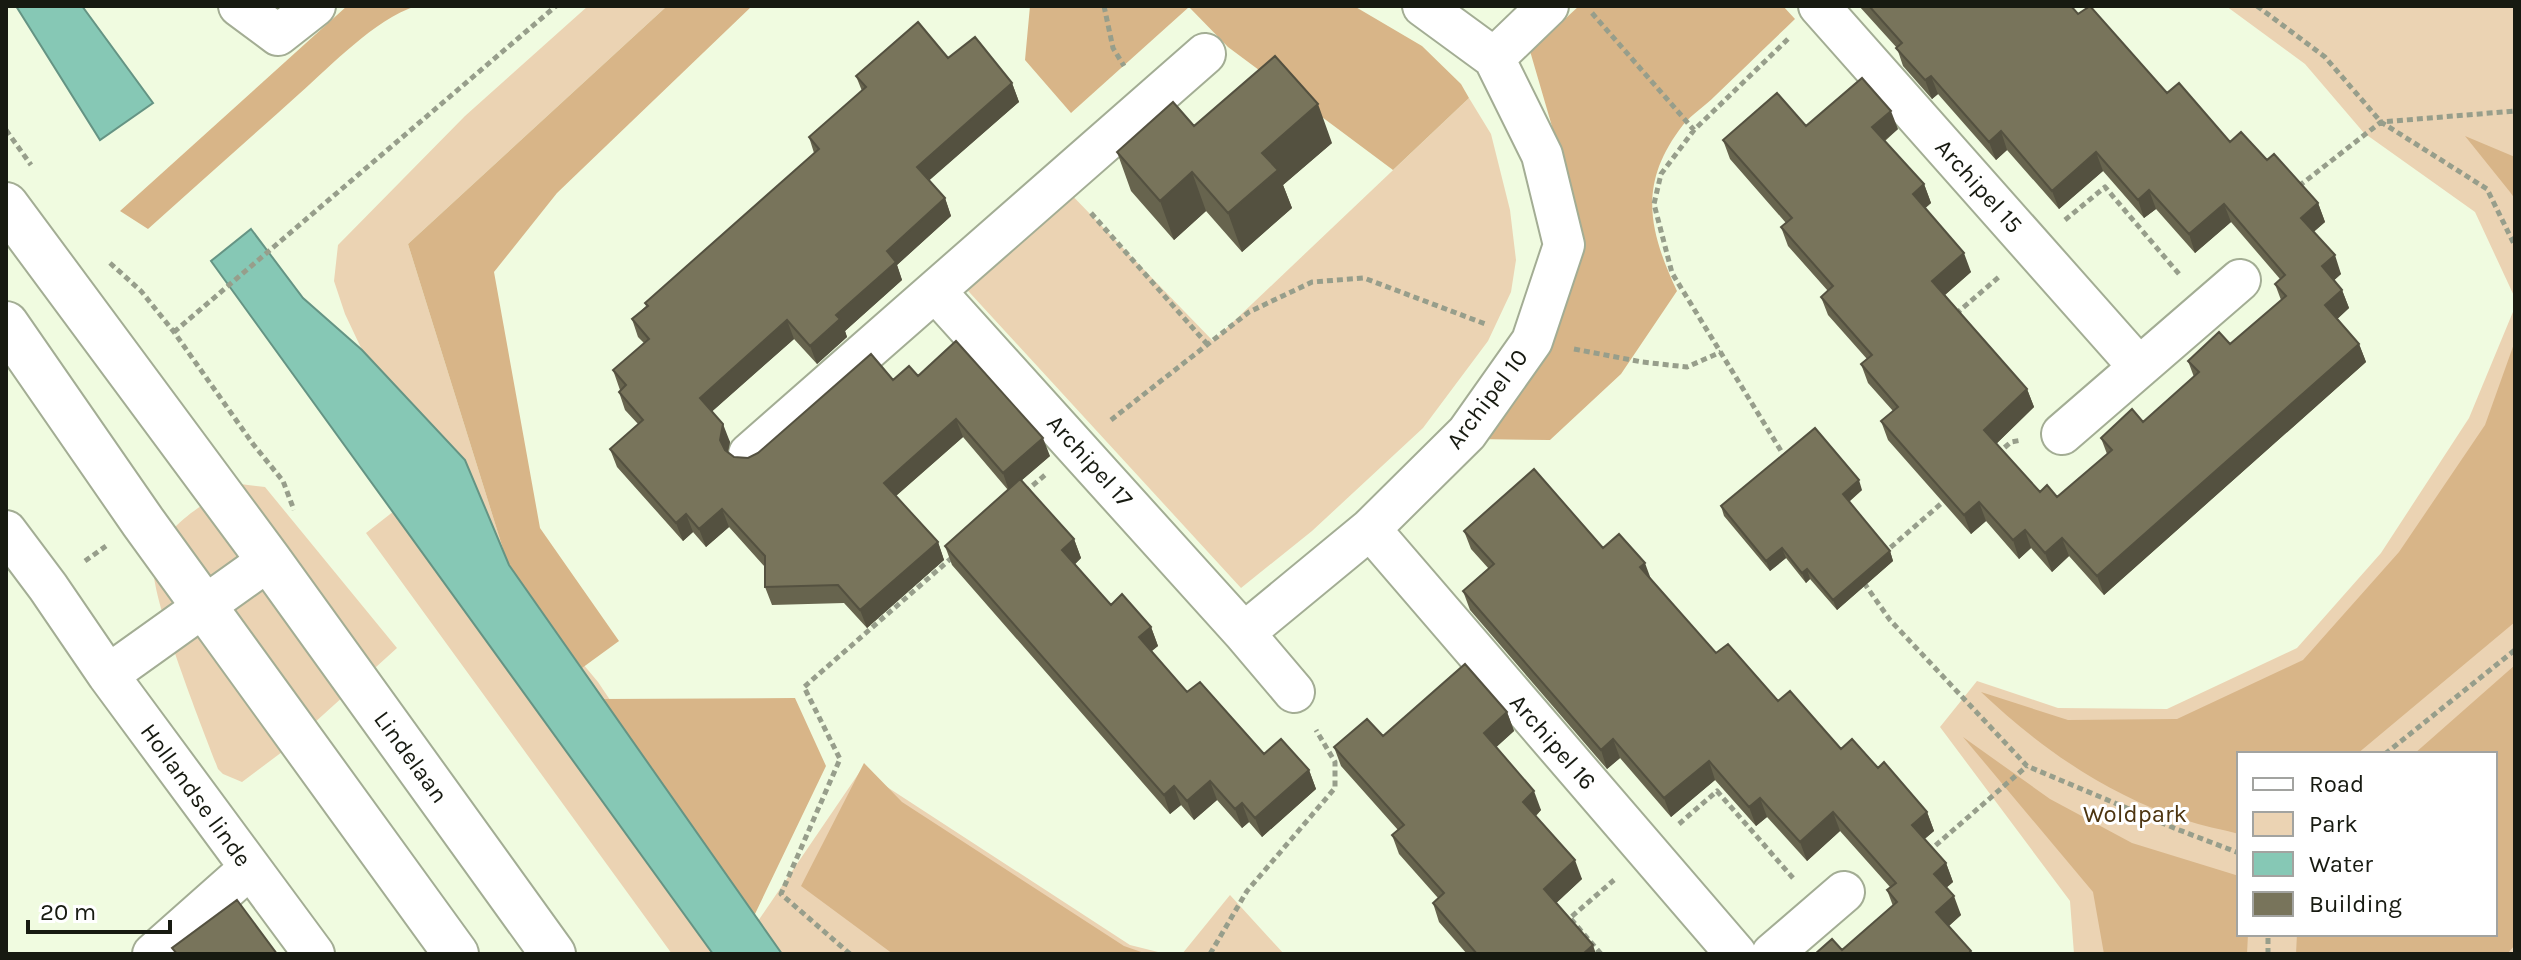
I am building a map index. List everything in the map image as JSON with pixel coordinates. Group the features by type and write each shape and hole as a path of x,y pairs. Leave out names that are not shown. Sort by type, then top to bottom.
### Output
{"main road":[{"name":"Lindelaan","path":"6,205 269,560 553,954"},
{"path":"6,324 204,607 456,954"}],"street":[{"path":"239,6 278,35 315,6"},
{"name":"Archipel 10","path":"1370,529 1467,433 1532,341 1564,245 1542,155 1494,58 1423,6"},
{"path":"1494,58 1548,6"},
{"name":"Archipel 15","path":"1820,7 2139,367"},
{"path":"749,454 1205,54"},
{"path":"2062,434 2240,280"},
{"name":"Archipel 17","path":"935,291 1294,692"},
{"path":"1244,633 1370,529"},
{"name":"Archipel 16","path":"1370,529 1736,954"},
{"name":"Hollandse linde","path":"6,531 314,954"},
{"path":"108,675 269,560"},
{"path":"153,954 250,868"},
{"path":"1772,954 1844,892"}],"path":[{"path":"174,332 556,6"},
{"path":"1104,6 1113,48 1147,105"},
{"path":"1587,6 1694,130"},
{"path":"2257,6 2325,57 2381,122 2487,189 2515,246"},
{"path":"1793,469 1672,273 1654,204 1661,174 1694,130 1820,7"},
{"path":"2295,189 2381,122 2515,111"},
{"path":"1061,180 1207,344"},
{"path":"1880,557 1943,502"},
{"path":"1858,576 1890,620 2027,766 2237,852"},
{"path":"2388,752 2515,650"},
{"path":"1210,954 1247,891 1335,788 1335,762 1294,692"},
{"path":"1927,853 2027,766"},
{"path":"781,894 850,954"}],"green space":[{"path":"588,6 667,6 408,244 508,565 465,460 362,350 334,281 338,245 465,116"},
{"path":"2226,6 2515,6 2515,298 2475,212 2364,133 2305,64"},
{"path":"1469,98 1491,134 1510,210 1516,260 1511,292 1488,341 1423,428 1312,531 1241,588 959,281 1063,186 1213,341"},
{"name":"Woldpark","path":"2515,307 2515,954 2074,954 2070,901 1940,727 1977,681 2058,708 2167,709 2297,648 2381,553 2469,418"},
{"path":"431,482 598,682 758,921 861,770 1130,945 1166,954 672,954 366,533"},
{"path":"240,484 265,487 397,648 282,752 242,782 218,769 167,628 154,574 154,559 178,524 215,497"},
{"path":"1230,895 1284,954 1182,954"}],"shaded area":[{"path":"347,6 416,6 385,22 354,44 148,229 120,211"},
{"path":"667,6 752,6 557,193 494,272 540,528 619,641 582,668 508,565 408,244"},
{"path":"1030,6 1354,6 1422,46 1461,84 1469,98 1393,170 1228,47 1189,7 1071,113 1025,60"},
{"path":"1579,6 1783,6 1795,19 1687,121 1669,146 1659,167 1652,206 1659,247 1677,291 1621,374 1550,440 1475,439 1530,367 1565,171 1530,51"},
{"path":"2465,136 2515,157 2515,199 2510,192"},
{"path":"2515,341 2515,622 2359,752 2237,752 2237,834 2156,810 2101,783 2026,732 1981,692 2068,720 2177,719 2303,660 2399,552 2485,425"},
{"path":"2515,665 2515,945 2507,954 2296,954 2297,936 2497,936 2497,752 2416,752"},
{"path":"795,698 826,766 754,916 603,699"},
{"path":"1963,737 2050,799 2132,843 2237,875 2237,936 2248,936 2247,954 2104,954 2093,892"},
{"path":"864,763 902,802 1124,946 1147,954 893,954 801,886"}],"water":[{"path":"16,6 82,6 153,103 100,140"},
{"path":"251,229 303,298 362,350 465,460 509,565 782,954 713,954 211,261"}],"building":[{"path":"1869,6 2071,6 2078,14 2090,6 2167,93 2179,83 2230,142 2241,132 2267,160 2274,154 2318,203 2301,218 2335,255 2322,266 2342,290 2325,305 2359,344 2097,576 2062,538 2045,553 2025,530 2013,540 1979,502 1964,515 1881,421 1898,407 1861,364 1872,355 1821,297 1833,286 1781,227 1792,218 1723,140 1777,93 1806,126 1862,78 1891,111 1872,127 1924,184 1913,194 1964,253 1932,281 2027,389 1984,430 2040,492 2047,485 2057,497 2112,450 2101,438 2132,409 2143,422 2199,372 2188,361 2219,332 2230,344 2286,296 2275,284 2285,275 2224,204 2189,234 2149,190 2138,200 2096,152 2052,191 2001,131 1989,142 1931,76 1925,80 1896,48 1902,43"},
{"path":"918,22 948,58 975,37 1012,83 917,167 945,198 887,251 896,262 836,315 840,319 810,346 787,320 700,398 723,424 720,440 725,450 734,457 748,458 758,453 871,354 893,380 909,366 918,376 956,341 1043,438 1003,473 956,419 884,483 938,542 860,610 838,585 765,587 765,556 722,509 699,529 686,514 676,523 610,449 643,420 619,392 626,385 613,370 649,339 632,319 648,306 645,303 819,149 809,137 866,87 856,76"},
{"path":"1275,56 1318,104 1262,153 1278,170 1228,213 1192,172 1160,201 1117,152 1173,102 1194,126"},
{"path":"1815,428 1859,480 1843,494 1890,551 1833,600 1807,569 1802,573 1782,548 1766,561 1721,506"},
{"path":"1534,469 1603,548 1619,534 1645,563 1640,567 1716,653 1728,644 1778,701 1790,691 1841,749 1852,739 1878,768 1884,762 1927,812 1912,825 1946,863 1934,874 1954,896 1936,912 1971,951 1968,954 1815,954 1832,939 1842,950 1897,902 1887,890 1896,883 1833,812 1800,842 1760,798 1749,807 1709,761 1664,798 1613,739 1601,750 1463,591 1494,564 1464,531"},
{"path":"1020,479 1074,539 1062,550 1111,605 1122,594 1151,627 1139,637 1187,692 1200,682 1264,754 1281,739 1309,770 1255,818 1242,803 1235,809 1210,781 1187,801 1174,786 1164,795 945,546"},
{"path":"1465,664 1507,712 1484,733 1534,791 1523,802 1575,860 1544,889 1593,945 1583,954 1477,954 1433,903 1444,893 1392,835 1404,825 1334,747 1367,719 1383,736"},
{"path":"237,900 277,954 177,954 172,948"}]}
